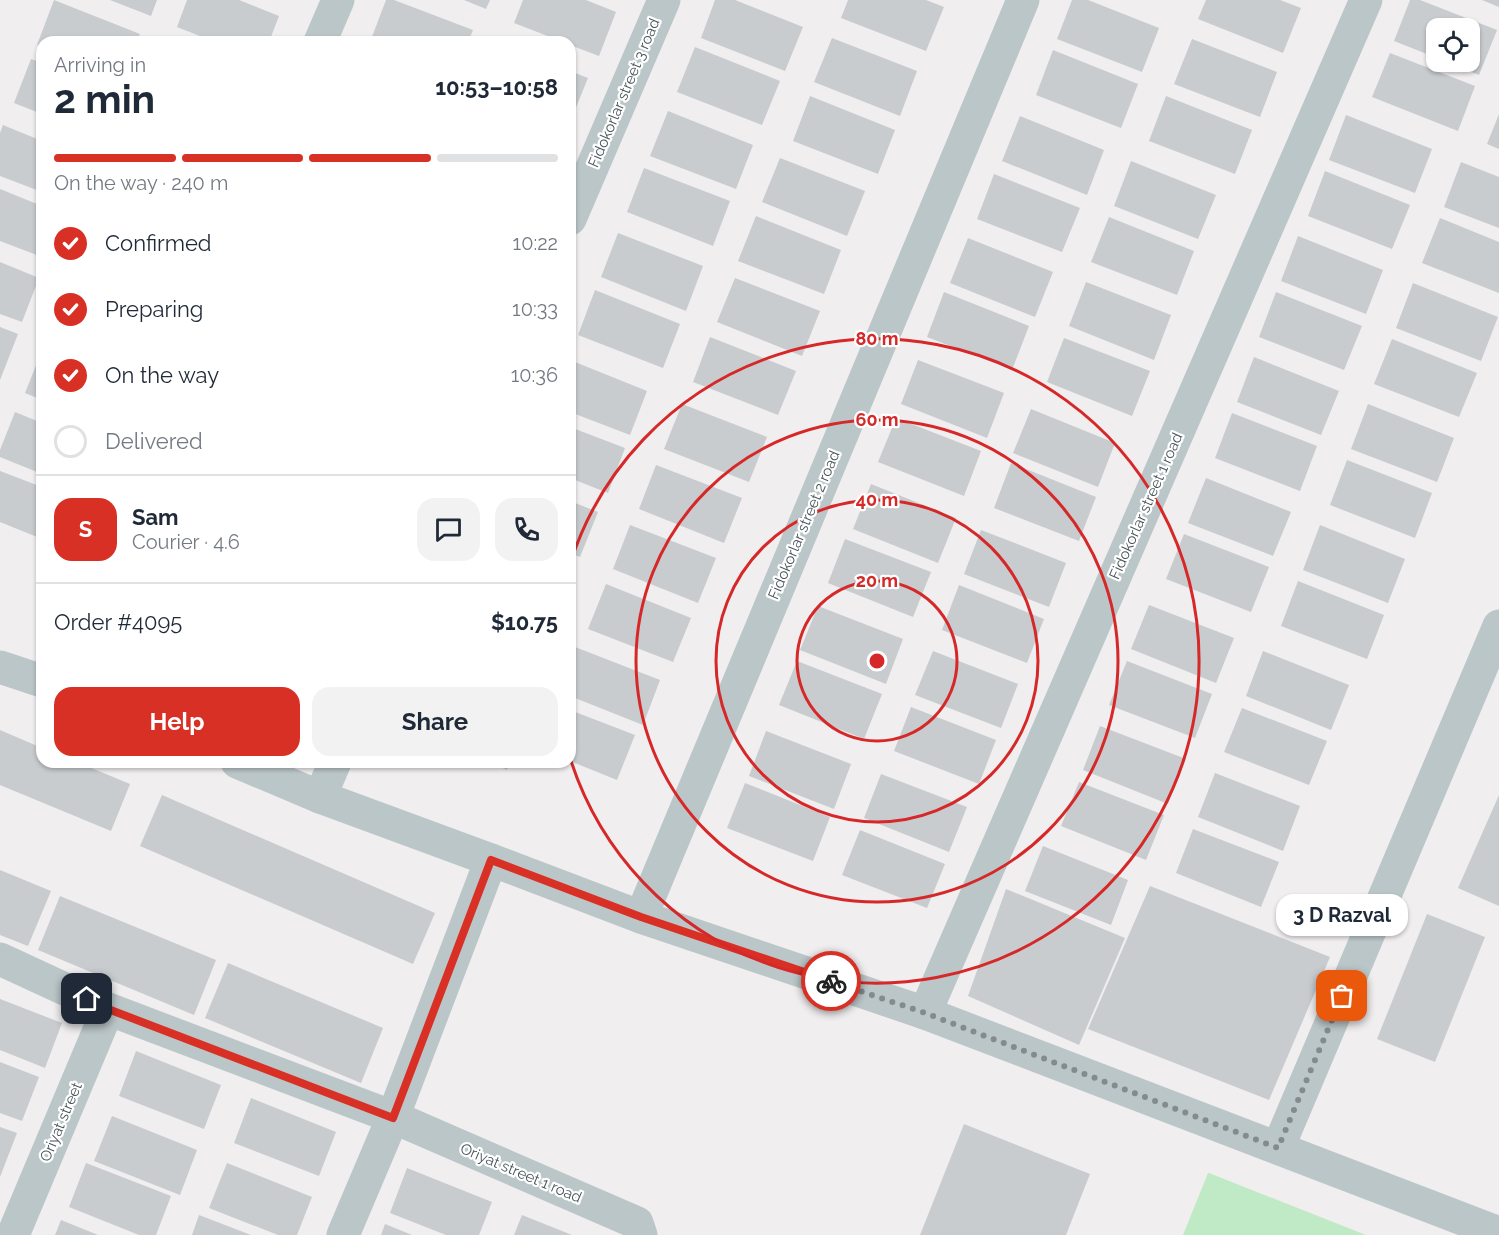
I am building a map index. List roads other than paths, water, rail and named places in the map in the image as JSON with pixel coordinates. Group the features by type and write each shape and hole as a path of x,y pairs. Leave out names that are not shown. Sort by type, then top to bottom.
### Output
{"street":[{"path":"323,36 338,0"},
{"name":"Fidokorlar street 3 road","path":"576,205 664,0"},
{"name":"Fidokorlar street 2 road","path":"641,917 1023,0"},
{"name":"Fidokorlar street 1 road","path":"925,1013 1366,0"},
{"path":"1278,1148 1499,626"},
{"path":"0,667 36,679"},
{"path":"251,768 320,797 641,917 925,1013 1499,1233"},
{"path":"320,797 332,768"},
{"path":"343,1235 393,1118 491,860"},
{"name":"Oriyat street 1 road","path":"0,959 108,1009 393,1118 637,1223 641,1235"},
{"name":"Oriyat street","path":"13,1235 108,1009"}],"place":[{"name":"3 D Razval","path":"1342,996"}]}
